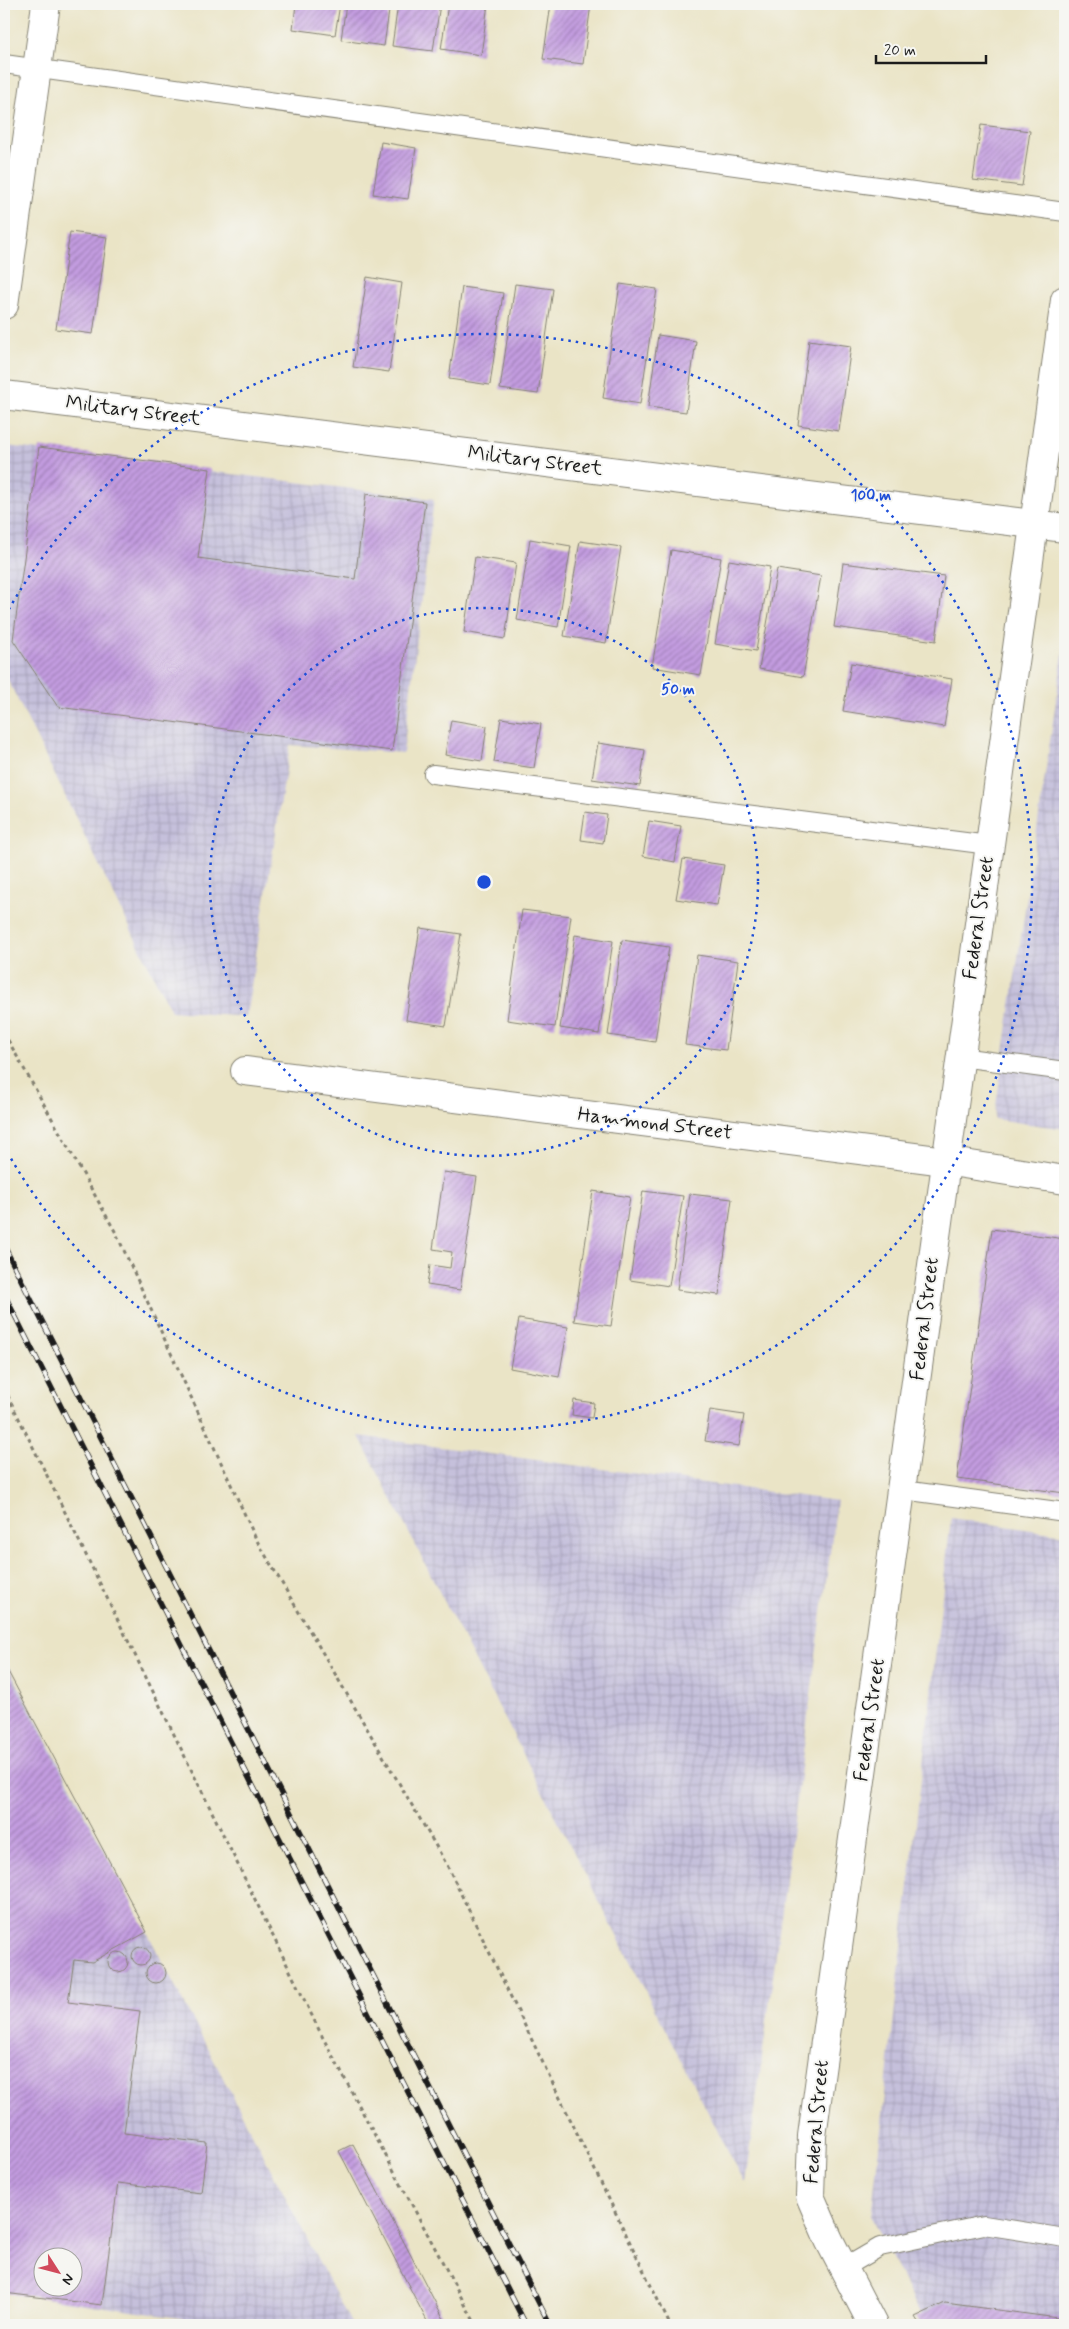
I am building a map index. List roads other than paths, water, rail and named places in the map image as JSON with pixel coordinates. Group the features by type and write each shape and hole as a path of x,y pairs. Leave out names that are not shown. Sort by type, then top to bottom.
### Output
{"street":[{"path":"4,305 46,4"},
{"name":"Federal Street","path":"873,2325 810,2196 812,2136 903,1490 945,1162 1065,300"},
{"name":"Military Street","path":"4,395 1065,528"},
{"name":"Hammond Street","path":"245,1071 945,1162 1065,1180"}],"lane":[{"path":"4,64 1065,212"},
{"path":"433,774 989,845"},
{"path":"960,1057 1065,1071"},
{"path":"903,1490 1065,1512"},
{"path":"844,2268 880,2247 984,2225 1065,2238"}],"railway":[{"path":"4,1246 550,2325"},
{"path":"4,1294 526,2325"}]}
